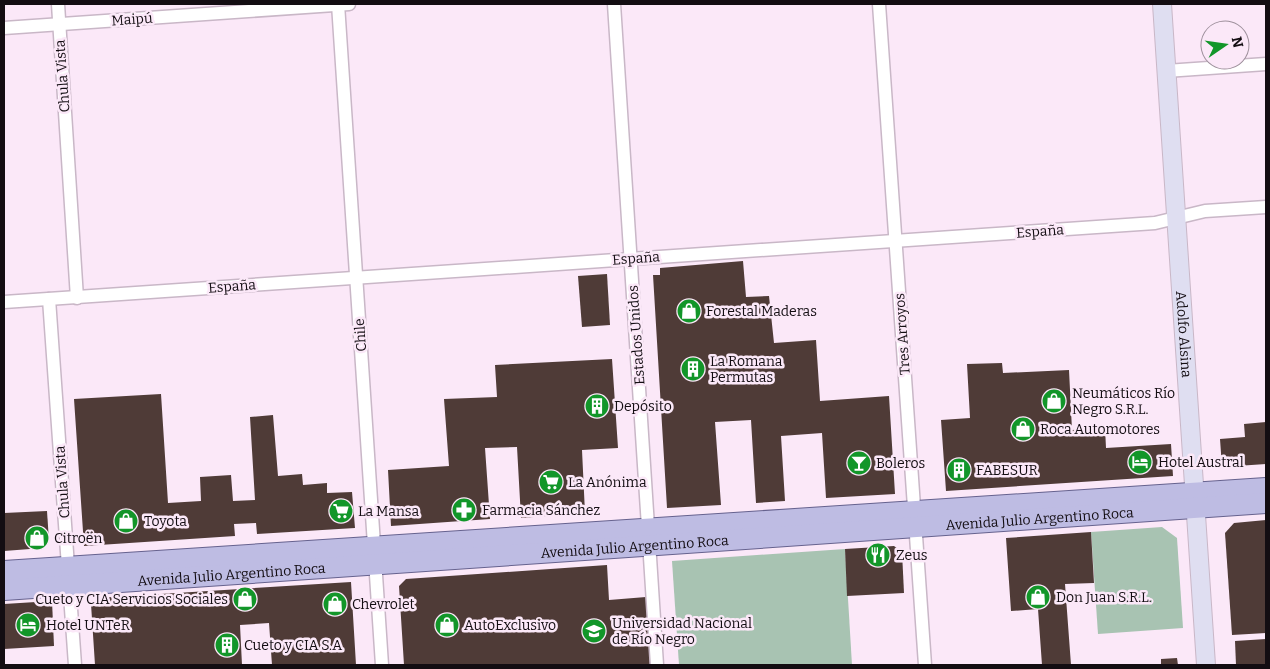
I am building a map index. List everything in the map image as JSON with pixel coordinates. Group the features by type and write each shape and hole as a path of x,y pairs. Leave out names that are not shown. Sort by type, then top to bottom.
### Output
{"main road":[{"name":"Adolfo Alsina","path":"1162,4 1206,665"},
{"name":"Avenida Julio Argentino Roca","path":"4,590 69,576 1195,500 1266,488"},
{"name":"Avenida Julio Argentino Roca","path":"1195,500 1266,503"},
{"name":"Avenida Julio Argentino Roca","path":"4,571 69,576"}],"street":[{"name":"Chula Vista","path":"58,4 77,298"},
{"name":"Maipú","path":"4,28 342,4"},
{"name":"Chile","path":"342,4 356,278 382,665"},
{"name":"Estados Unidos","path":"614,4 657,665"},
{"name":"Tres Arroyos","path":"880,4 925,665"},
{"path":"1166,70 1266,64"},
{"name":"España","path":"4,302 1155,223 1205,211 1266,207"},
{"name":"Chula Vista","path":"49,299 75,665"}],"green space":[{"path":"1162,527 1177,538 1183,628 1098,634 1091,532"},
{"path":"845,549 852,665 679,665 672,561"}],"building":[{"path":"743,261 746,297 769,296 774,343 816,340 820,401 889,396 895,494 826,498 822,433 781,436 785,501 756,503 751,420 715,422 721,505 667,508 653,275 660,275 660,268"},
{"path":"607,274 610,325 582,327 578,276"},
{"path":"612,359 618,448 582,450 585,513 521,518 517,447 485,448 490,519 391,526 388,470 449,466 444,399 497,397 495,365"},
{"path":"1002,363 1003,373 1069,370 1072,430 1105,428 1106,448 1171,444 1173,476 946,491 941,420 970,418 967,364"},
{"path":"161,394 168,503 201,501 200,477 231,475 233,501 255,500 250,417 273,415 278,476 302,474 303,485 327,483 327,493 352,492 355,528 257,534 256,523 234,524 235,536 84,546 74,399"},
{"path":"1266,422 1266,464 1222,467 1220,439 1245,437 1244,424"},
{"path":"47,511 49,541 43,548 4,551 4,513"},
{"path":"1266,520 1266,633 1232,635 1225,533 1234,523"},
{"name":"Don Juan S.R.L.","path":"1091,532 1094,583 1065,584 1071,665 1042,665 1038,609 1011,611 1006,538"},
{"path":"894,546 902,552 904,593 847,596 845,549"},
{"path":"607,565 609,600 646,597 650,665 404,665 399,586 406,579"},
{"path":"351,582 356,665 272,665 269,623 240,625 242,665 95,665 91,604 97,598"},
{"name":"Hotel UNTeR","path":"52,601 54,646 4,649 4,604"},
{"path":"1266,639 1266,665 1236,665 1235,641"},
{"path":"1177,658 1178,665 1161,665 1161,659"}],"place":[{"name":"Forestal Maderas","path":"689,311"},
{"name":"La Romana Permutas","path":"693,369"},
{"name":"Neumáticos Río Negro S.R.L.","path":"1054,401"},
{"name":"Depósito","path":"597,406"},
{"name":"Roca Automotores","path":"1023,429"},
{"name":"Hotel Austral","path":"1140,462"},
{"name":"Boleros","path":"859,463"},
{"name":"FABESUR","path":"959,470"},
{"name":"La Anónima","path":"551,482"},
{"name":"Farmacia Sánchez","path":"464,510"},
{"name":"La Mansa","path":"341,511"},
{"name":"Toyota","path":"126,521"},
{"name":"Citroën","path":"37,538"},
{"name":"Zeus","path":"878,555"},
{"name":"Don Juan S.R.L.","path":"1038,597"},
{"name":"Cueto y CIA Servicios Sociales","path":"245,599"},
{"name":"Chevrolet","path":"335,604"},
{"name":"Hotel UNTeR","path":"28,625"},
{"name":"AutoExclusivo","path":"447,625"},
{"name":"Universidad Nacional de Río Negro","path":"594,631"},
{"name":"Cueto y CIA S.A","path":"227,645"}]}
